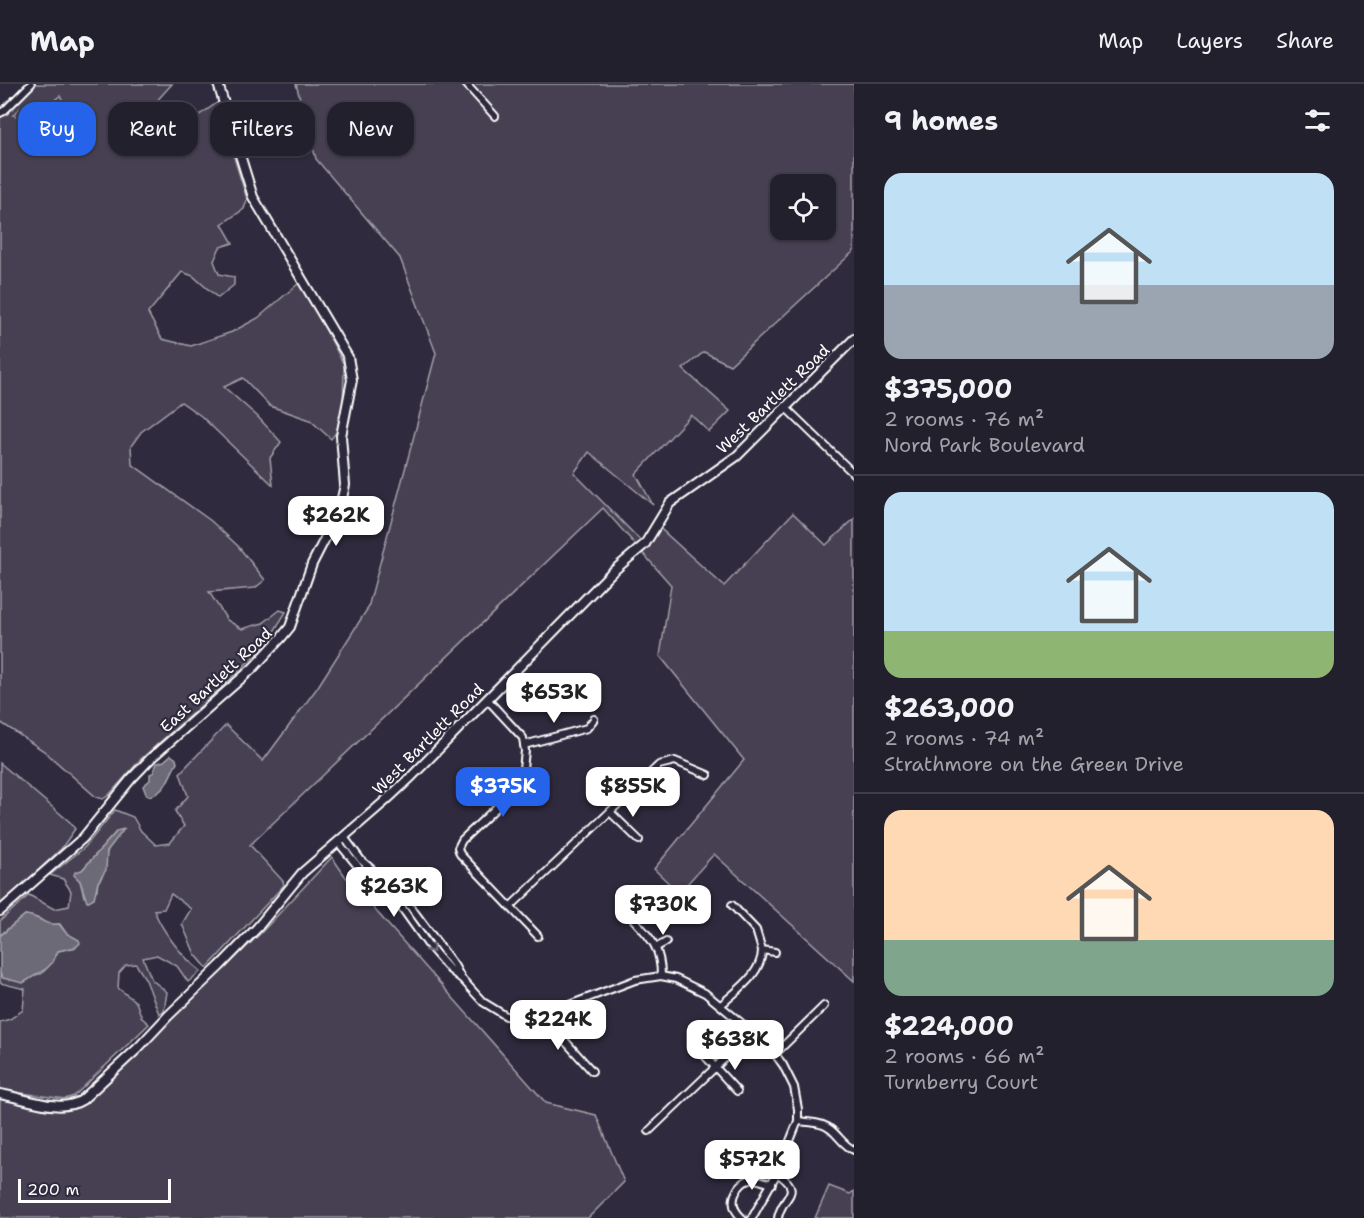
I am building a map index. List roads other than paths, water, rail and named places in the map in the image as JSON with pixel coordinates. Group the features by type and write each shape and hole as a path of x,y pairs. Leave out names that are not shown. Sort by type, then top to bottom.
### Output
{"street":[{"path":"0,113 31,84"},
{"name":"East Bartlett Road","path":"0,911 82,838 151,758 253,668 286,633 312,564 339,512 345,485 341,436 352,380 348,357 253,198 218,84"},
{"path":"466,84 495,116"},
{"name":"West Bartlett Road","path":"0,1094 61,1106 75,1105 82,1100 225,962 257,928 302,873 392,795 611,573 645,544 670,503 737,456 854,339"},
{"path":"785,407 854,474"},
{"path":"487,699 524,738 523,769 516,790 462,840 458,848 460,854 537,936"},
{"path":"524,745 587,728 594,719"},
{"path":"510,907 643,779 664,763 675,761 708,776"},
{"path":"610,812 639,840"},
{"path":"341,840 401,894 462,979"},
{"path":"341,840 355,864 397,901 443,963 462,979 483,1002 506,1016 521,1018 548,1013 635,980 661,976 689,984 705,993 752,1033 783,1065 794,1086 798,1121 772,1184 752,1218"},
{"path":"355,864 362,860"},
{"path":"721,1005 759,966 762,950 756,930 732,905"},
{"path":"626,911 657,947 661,961 661,976"},
{"path":"657,947 666,942"},
{"path":"762,950 775,952"},
{"path":"443,963 449,958"},
{"path":"774,1054 824,1006"},
{"path":"548,1013 558,1033 592,1071"},
{"path":"649,1131 752,1033"},
{"path":"695,1045 737,1091"},
{"path":"798,1121 823,1124 844,1144 854,1150"},
{"path":"777,1173 788,1182 791,1190 790,1196 779,1211 778,1218"},
{"path":"742,1218 736,1212 734,1204 736,1190 747,1180 755,1178 772,1184"}]}
